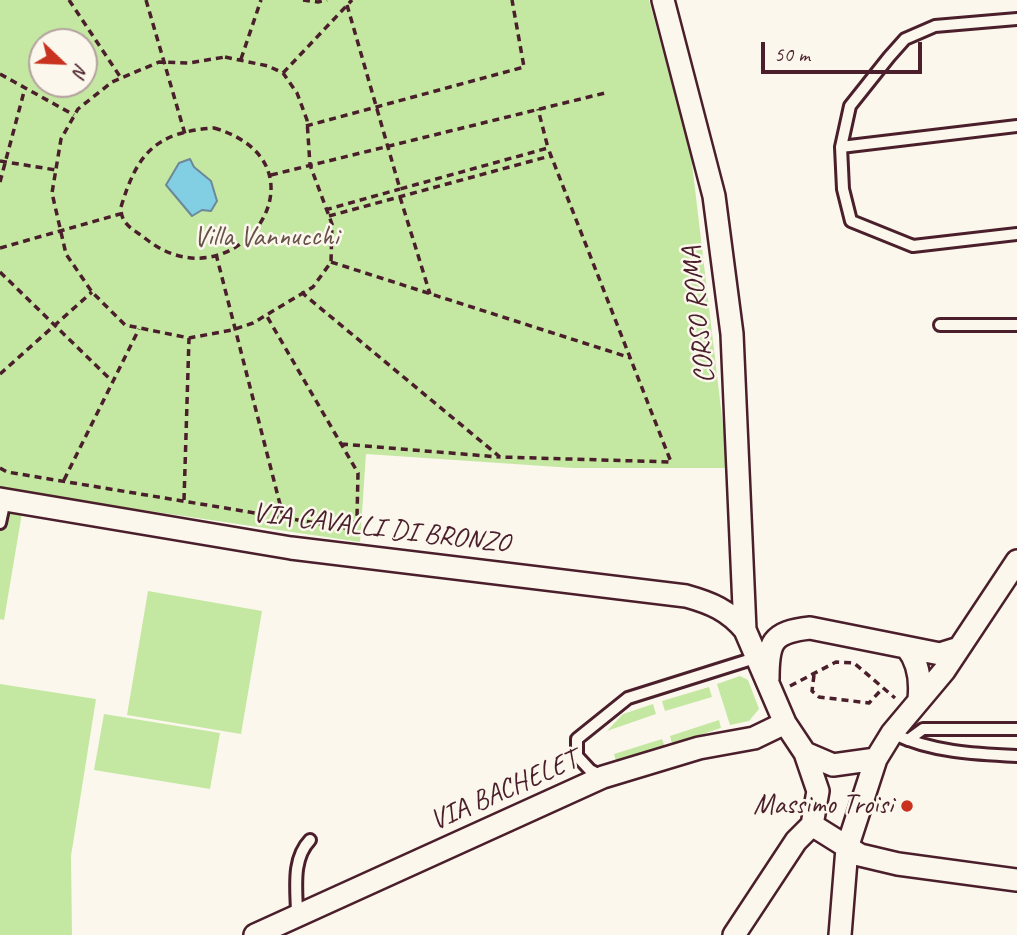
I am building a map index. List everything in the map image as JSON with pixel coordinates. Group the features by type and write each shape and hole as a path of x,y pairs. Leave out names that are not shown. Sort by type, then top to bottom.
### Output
{"street":[{"name":"CORSO ROMA","path":"663,0 714,196 730,320 745,630"},
{"name":"VIA CAVALLI DI BRONZO","path":"3,500 291,548 686,596 716,605 735,618 745,630"},
{"path":"915,704 930,690 1017,561"},
{"path":"771,687 771,646 777,636 792,630 810,628 940,654 956,649"},
{"path":"734,935 796,841 812,825 818,791 805,753 785,723 745,630"},
{"path":"840,935 847,848 876,759 900,737 915,704 919,678 915,658 907,648"},
{"name":"VIA BACHELET","path":"255,935 603,778 699,748 754,738 785,723"},
{"path":"805,753 833,765 876,759"},
{"path":"812,825 860,855 898,864 1017,880"}],"lane":[{"path":"1017,19 935,26 905,39 850,106 841,147 843,189 850,221 913,246 1017,234"},
{"path":"841,147 1017,126"},
{"path":"940,325 1017,325"},
{"path":"0,523 3,500"},
{"path":"603,778 590,770 577,756 577,739 614,706 628,698 755,658"},
{"path":"900,737 923,729 1017,729"},
{"path":"900,737 927,747 1017,756"},
{"path":"297,916 297,866 301,849 310,841"}],"path":[{"path":"69,0 121,78"},
{"path":"146,0 185,134"},
{"path":"240,59 261,0"},
{"path":"303,0 327,0"},
{"path":"282,73 352,0"},
{"path":"306,126 524,67 512,0"},
{"path":"347,5 400,189"},
{"path":"225,57 268,66 282,73 296,93 307,120 311,147 310,165 333,230 331,262 313,287 237,329 189,338 139,329 120,322 92,292 69,260 59,232 52,193 61,139 74,115 93,96 121,78 163,62 189,63 225,57"},
{"path":"0,74 74,115"},
{"path":"0,182 3,162 25,88"},
{"path":"271,175 609,92"},
{"path":"341,444 500,457 671,462 551,156 538,108"},
{"path":"205,128 226,131 253,148 271,175 272,190 261,225 244,244 216,254 187,259 175,256 131,229 120,214 127,186 145,153 155,144 205,128"},
{"path":"325,210 548,148"},
{"path":"329,216 551,156"},
{"path":"3,162 56,170"},
{"path":"400,197 430,294"},
{"path":"0,248 120,214"},
{"path":"216,254 284,517"},
{"path":"331,262 631,358"},
{"path":"0,272 113,382"},
{"path":"0,374 92,292"},
{"path":"301,292 500,457"},
{"path":"0,468 8,472 352,529 357,517 358,473 265,313"},
{"path":"64,480 139,329"},
{"path":"184,500 189,338"},
{"path":"771,687 814,675 821,667 835,662 854,663 882,689 915,704"},
{"path":"814,675 812,691 819,697 869,703 882,689"}],"green space":[{"name":"Villa Vannucchi","path":"0,0 649,0 691,155 728,468 573,468 366,454 360,542 0,489"},
{"path":"0,509 22,513 4,620 0,619"},
{"path":"148,591 262,611 241,734 127,715"},
{"path":"740,676 748,680 759,709 749,721 730,725 717,684"},
{"path":"0,684 96,699 71,856 72,935 0,935"},
{"path":"709,687 712,697 665,711 662,701"},
{"path":"653,704 656,714 607,731 623,714"},
{"path":"104,714 220,733 210,789 94,770"},
{"path":"719,720 721,728 672,744 670,736"},
{"path":"662,739 665,747 616,761 614,754"}],"water":[{"path":"190,159 194,167 211,181 217,201 211,211 202,210 192,216 166,185 179,163"}],"place":[{"name":"Massimo Troisi","path":"907,806"}]}
